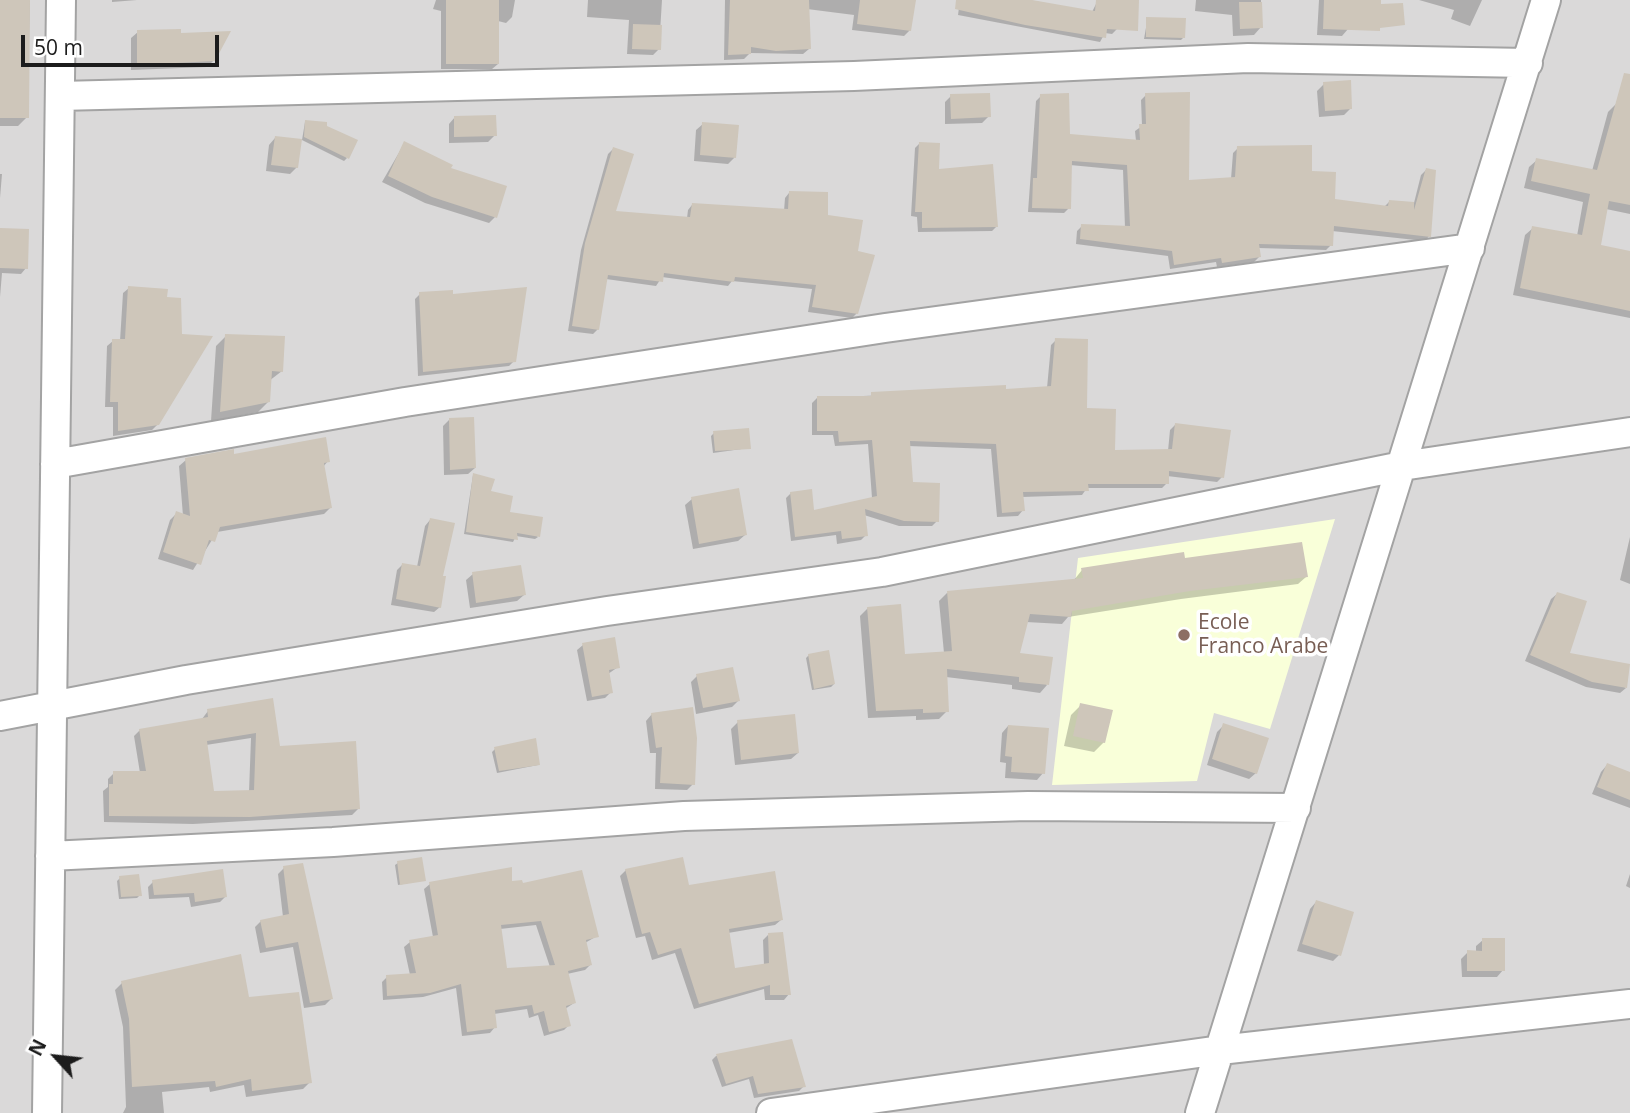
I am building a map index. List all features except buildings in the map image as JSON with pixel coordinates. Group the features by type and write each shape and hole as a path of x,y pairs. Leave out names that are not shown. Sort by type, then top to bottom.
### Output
{"street":[{"path":"47,1113 61,0"},
{"path":"1200,1113 1546,0"},
{"path":"60,96 854,76 1248,58 1528,63"},
{"path":"55,464 405,402 885,328 1470,248"},
{"path":"0,716 199,677 607,611 882,572 1402,466 1630,432"},
{"path":"50,856 333,842 684,816 1028,806 1296,808"},
{"path":"771,1113 1220,1050 1630,1004"}],"shaded area":[{"path":"0,0 1630,0 1630,1113 0,1113"},
{"name":"Ecole Franco Arabe","path":"1335,519 1270,729 1214,713 1197,781 1052,785 1078,558"}],"place":[{"name":"Ecole Franco Arabe","path":"1184,635"}]}
